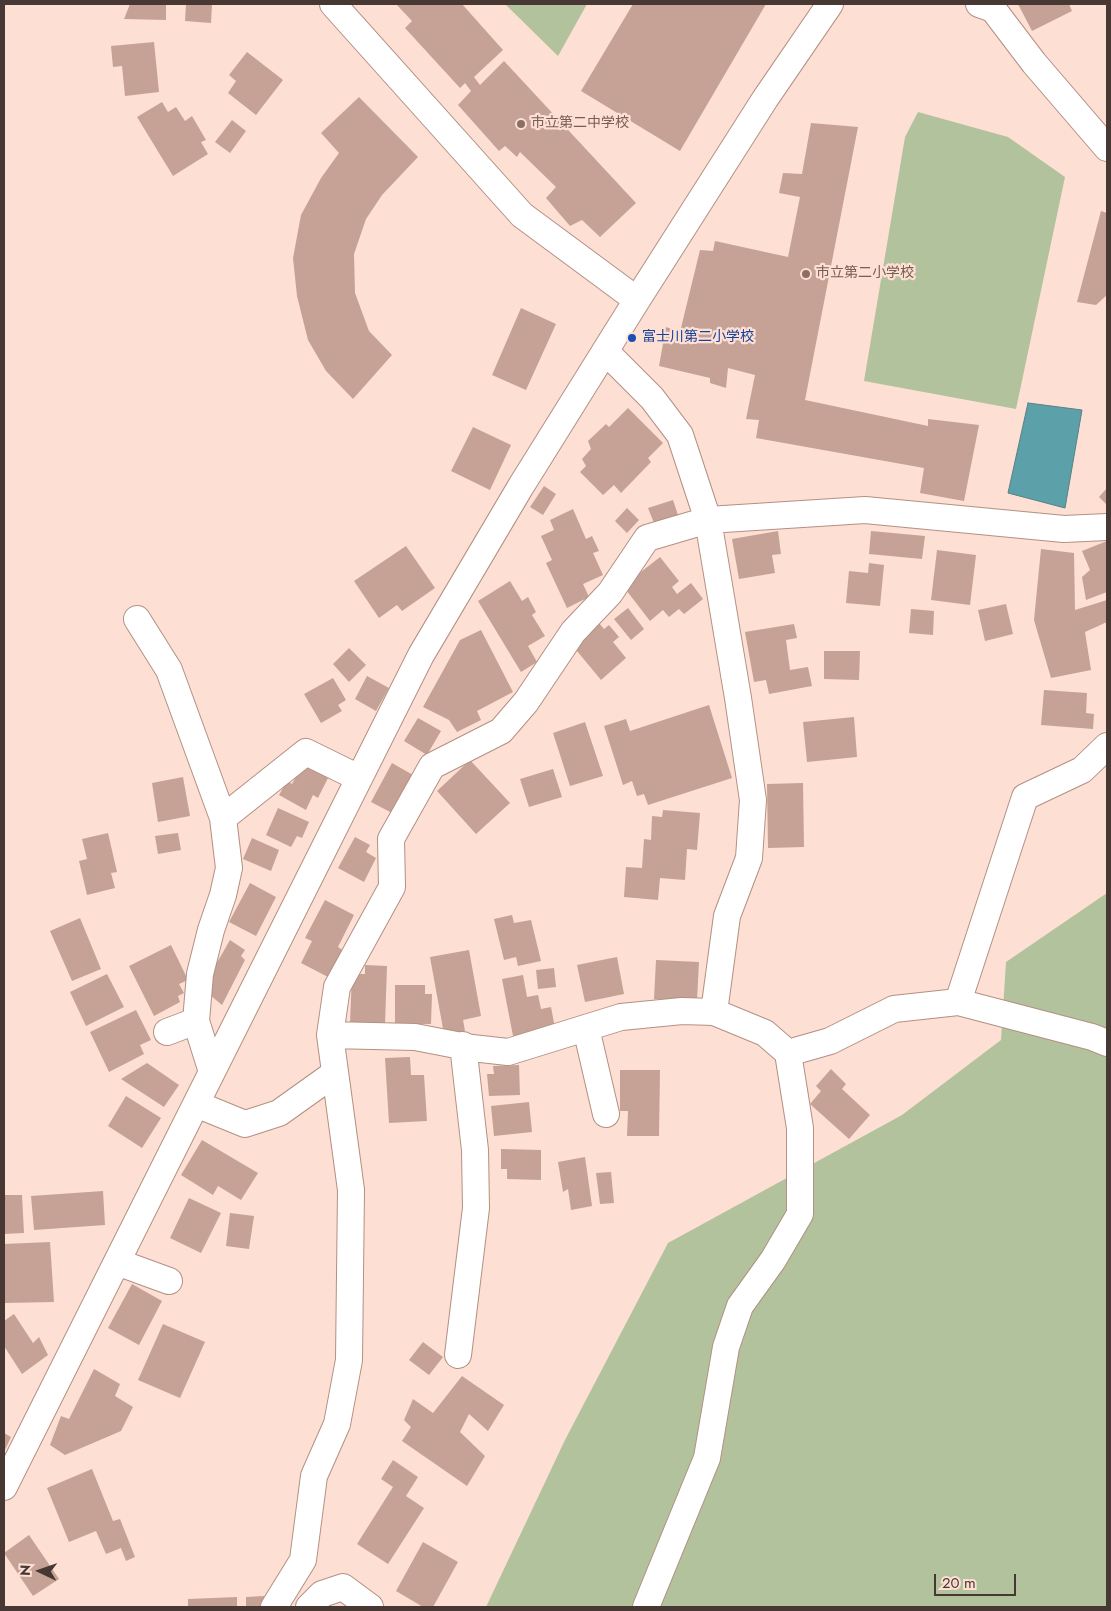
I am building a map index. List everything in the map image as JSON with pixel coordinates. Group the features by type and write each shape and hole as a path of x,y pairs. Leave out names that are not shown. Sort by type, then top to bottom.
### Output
{"street":[{"path":"333,4 522,215 636,300"},
{"path":"4,1487 421,655 521,486 636,300 765,99 830,4"},
{"path":"979,4 993,9 1034,63 1107,148"},
{"path":"605,351 652,398 680,435 708,520 754,800 749,858 727,916 714,1012"},
{"path":"274,1607 304,1560 314,1476 337,1424 349,1360 351,1190 330,1035 337,987 392,887 391,839 432,766 501,731 526,702 573,632 610,592 647,538 708,520 865,510 1064,529 1107,527"},
{"path":"136,619 170,670 224,818 229,868 223,896 211,930 200,974 196,1021 212,1072"},
{"path":"958,1002 1025,798 1082,770 1107,746"},
{"path":"224,818 306,752 359,778"},
{"path":"788,1053 830,1041 894,1010 958,1002 1107,1043"},
{"path":"330,1035 415,1037 508,1052 621,1017 682,1011 714,1012 765,1034 788,1053 800,1128 800,1214 773,1260 740,1306 726,1347 707,1458 646,1607"},
{"path":"167,1032 196,1021"},
{"path":"586,1028 606,1114"},
{"path":"458,1355 476,1208 475,1150 463,1046"},
{"path":"196,1104 245,1124 279,1113 335,1073"},
{"path":"116,1262 170,1281"},
{"path":"309,1607 322,1594 343,1587 370,1607"}],"green space":[{"path":"505,4 587,4 558,56"},
{"path":"918,112 1008,137 1065,177 1016,409 864,381 905,137"},
{"path":"1107,893 1107,1607 486,1607 565,1440 668,1243 902,1115 1001,1040 1006,962"}],"water":[{"path":"1028,403 1082,410 1065,508 1008,493"}],"building":[{"path":"130,4 166,4 166,20 124,19"},
{"path":"186,4 212,4 211,23 185,21"},
{"path":"396,4 462,4 503,50 474,77 480,85 504,61 636,203 600,237 582,220 570,226 546,198 556,187 520,152 517,157 505,146 499,151 458,105 471,91 465,83 460,88 405,28 412,21"},
{"path":"633,4 766,4 680,151 581,91"},
{"path":"1018,4 1069,4 1072,11 1032,31"},
{"path":"154,42 159,92 125,96 122,66 113,67 111,46"},
{"path":"247,52 283,80 256,115 228,93 236,81 229,75"},
{"path":"359,97 418,157 382,195 366,219 354,254 355,293 369,331 392,355 353,399 326,371 308,340 297,296 293,258 301,215 321,178 339,153 321,133"},
{"path":"162,102 168,112 176,107 185,121 192,116 206,140 201,142 208,154 173,176 137,117"},
{"path":"232,120 246,131 230,153 215,142"},
{"path":"811,123 858,127 805,400 928,426 928,419 979,425 964,501 920,493 924,468 756,438 759,420 746,419 755,375 728,368 726,388 710,383 710,378 659,366 666,327 680,332 700,250 713,251 715,241 788,257 800,197 779,193 783,173 802,174"},
{"path":"1101,211 1107,213 1107,295 1096,305 1077,302"},
{"path":"521,308 556,324 526,390 492,375"},
{"path":"628,408 663,443 648,458 651,462 621,493 614,485 603,495 580,472 586,466 582,459 591,449 588,441 606,424 609,427"},
{"path":"473,427 511,445 490,490 451,471"},
{"path":"544,486 556,494 543,515 530,507"},
{"path":"1107,488 1107,505 1099,497"},
{"path":"673,500 678,515 654,523 648,508"},
{"path":"627,508 639,520 627,533 615,521"},
{"path":"573,509 586,539 592,536 599,551 593,553 603,575 583,584 589,597 567,608 546,563 552,560 541,536 554,530 550,520"},
{"path":"778,531 781,554 772,555 775,573 739,579 732,539"},
{"path":"871,531 925,536 922,559 869,554"},
{"path":"1107,541 1107,592 1086,600 1082,577 1090,570 1082,551"},
{"path":"406,546 435,588 402,611 397,605 379,618 354,581"},
{"path":"1041,549 1074,553 1075,610 1107,600 1107,622 1085,632 1091,670 1051,678 1034,620"},
{"path":"937,550 976,555 970,605 931,600"},
{"path":"660,557 679,581 672,587 677,594 691,583 703,599 684,614 679,609 669,617 663,610 650,621 623,586"},
{"path":"869,563 884,565 880,606 846,603 849,571 868,573"},
{"path":"510,581 522,601 528,597 536,612 532,615 545,636 528,646 537,662 521,672 478,601"},
{"path":"1006,604 1013,634 985,641 978,610"},
{"path":"628,608 644,629 631,640 614,619"},
{"path":"911,609 934,611 933,635 909,633"},
{"path":"599,623 604,629 609,625 619,637 613,642 626,658 601,680 572,645"},
{"path":"794,624 797,638 786,640 790,670 808,667 812,686 769,694 766,680 754,682 745,632"},
{"path":"481,630 513,692 477,711 481,720 457,732 449,720 423,707 460,640"},
{"path":"349,648 366,665 349,682 333,664"},
{"path":"824,651 860,651 859,680 824,679"},
{"path":"367,676 389,688 376,711 355,699"},
{"path":"333,678 346,700 338,705 342,711 321,723 304,694"},
{"path":"1044,690 1087,693 1086,713 1094,714 1093,729 1041,725"},
{"path":"709,705 732,778 648,805 644,794 637,796 632,781 623,785 604,726 626,719 630,731"},
{"path":"854,717 857,757 807,762 803,722"},
{"path":"418,718 441,731 427,755 404,741"},
{"path":"585,722 603,776 570,786 553,733"},
{"path":"470,760 510,803 476,834 437,791"},
{"path":"392,763 413,775 392,813 371,802"},
{"path":"303,764 328,778 318,798 313,795 306,810 279,795 287,781 292,784"},
{"path":"553,769 562,797 529,807 520,779"},
{"path":"183,777 190,816 158,822 152,783"},
{"path":"803,783 804,847 768,848 767,784"},
{"path":"278,808 309,822 302,838 297,836 291,847 266,835"},
{"path":"663,810 700,813 697,850 687,849 685,880 660,878 658,900 624,897 626,867 642,868 644,839 651,840 652,816 662,817"},
{"path":"108,833 117,872 111,873 115,888 87,895 79,861 87,859 82,839"},
{"path":"178,833 181,850 158,854 155,836"},
{"path":"355,837 370,845 366,852 376,858 364,882 338,868"},
{"path":"252,838 279,850 271,871 243,859"},
{"path":"250,883 276,897 256,936 229,922"},
{"path":"325,900 354,915 338,947 344,951 330,978 301,963 312,941 305,938"},
{"path":"512,915 514,923 531,920 541,961 518,966 516,957 504,960 494,919"},
{"path":"80,918 101,969 72,981 50,931"},
{"path":"230,940 245,950 241,956 245,960 222,1005 210,995 215,966"},
{"path":"171,945 188,980 179,984 184,993 178,996 180,1002 154,1016 129,966"},
{"path":"469,950 481,1016 463,1020 465,1031 444,1034 430,957"},
{"path":"617,957 624,994 585,1002 577,965"},
{"path":"656,960 699,962 697,1001 654,999"},
{"path":"365,965 387,966 385,1025 350,1023 352,974 365,974"},
{"path":"554,968 556,987 538,989 536,970"},
{"path":"107,974 124,1007 86,1026 70,992"},
{"path":"523,975 527,997 538,995 541,1009 551,1007 555,1028 513,1036 502,979"},
{"path":"395,985 425,985 425,994 432,994 431,1024 395,1024"},
{"path":"136,1010 151,1040 140,1045 144,1054 109,1072 90,1032"},
{"path":"410,1057 411,1075 424,1075 427,1121 389,1123 385,1058"},
{"path":"147,1063 179,1085 164,1107 121,1079"},
{"path":"519,1065 520,1095 489,1096 487,1074 494,1074 493,1066"},
{"path":"831,1069 846,1084 842,1089 870,1115 849,1139 810,1104 821,1091 816,1086"},
{"path":"620,1070 660,1070 659,1136 627,1136 628,1111 620,1111"},
{"path":"126,1096 161,1118 142,1148 108,1126"},
{"path":"529,1102 532,1132 494,1136 491,1106"},
{"path":"202,1140 258,1173 241,1200 218,1186 213,1195 181,1175"},
{"path":"501,1149 541,1150 541,1180 507,1179 507,1169 501,1169"},
{"path":"585,1157 592,1206 571,1210 568,1189 563,1192 558,1162"},
{"path":"611,1172 614,1203 600,1204 596,1173"},
{"path":"103,1191 105,1225 34,1230 31,1196"},
{"path":"4,1195 22,1195 24,1233 4,1234"},
{"path":"189,1198 221,1213 201,1253 170,1238"},
{"path":"230,1213 254,1216 249,1249 226,1246"},
{"path":"50,1242 54,1302 4,1303 4,1244"},
{"path":"132,1284 162,1301 139,1345 108,1328"},
{"path":"14,1314 33,1343 39,1337 48,1355 22,1374 4,1346 4,1321"},
{"path":"163,1324 205,1342 180,1398 138,1380"},
{"path":"423,1342 443,1357 429,1375 409,1360"},
{"path":"94,1369 120,1384 115,1396 133,1407 121,1431 65,1455 50,1445 61,1416 69,1419"},
{"path":"462,1376 504,1405 488,1431 469,1414 460,1432 485,1456 467,1486 402,1441 411,1427 404,1420 413,1399 433,1413"},
{"path":"4,1433 11,1437 4,1452"},
{"path":"393,1460 418,1477 406,1496 424,1508 388,1564 357,1544 393,1487 381,1479"},
{"path":"92,1469 113,1521 120,1519 135,1557 126,1561 121,1548 106,1554 96,1531 69,1542 47,1488"},
{"path":"29,1535 59,1579 33,1596 4,1553"},
{"path":"423,1542 458,1562 433,1607 423,1607 396,1591"},
{"path":"264,1596 265,1607 246,1607 246,1597"},
{"path":"237,1597 237,1607 188,1607 188,1599"}],"place":[{"name":"市立第二中学校","path":"521,124"},
{"name":"市立第二小学校","path":"806,274"},
{"name":"富士川第二小学校","path":"632,338"}]}
